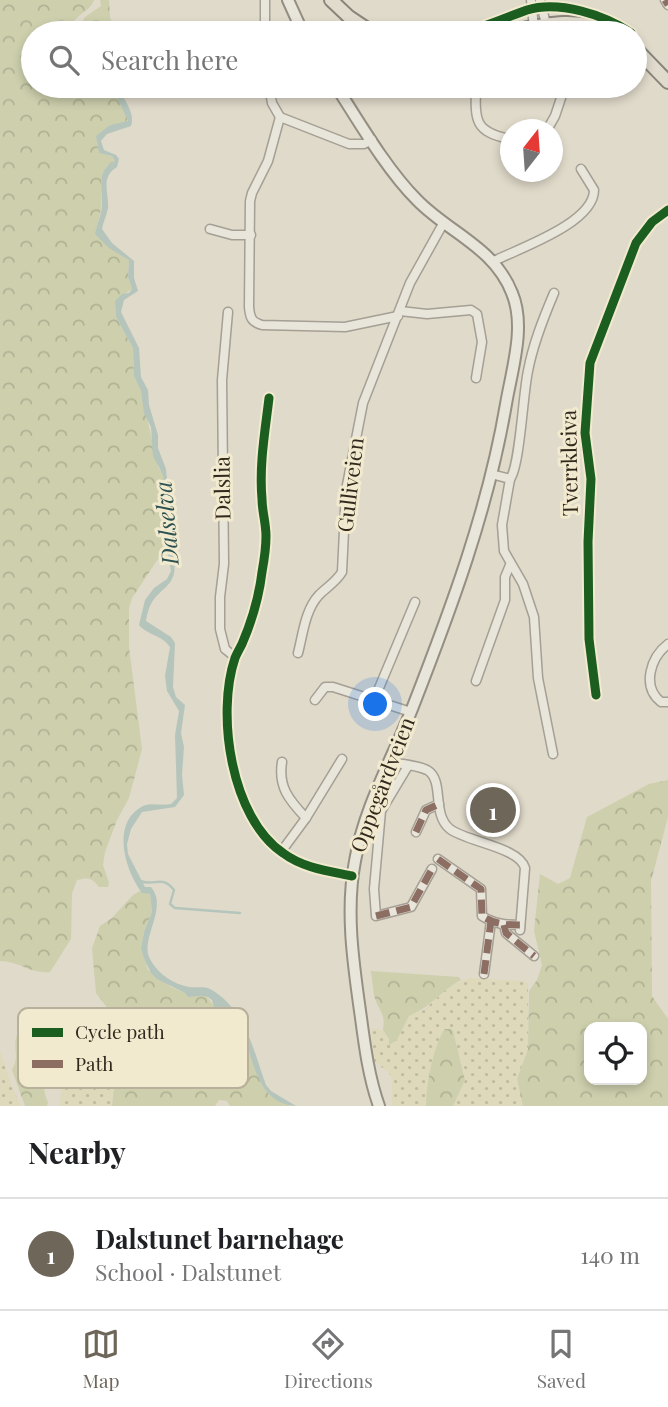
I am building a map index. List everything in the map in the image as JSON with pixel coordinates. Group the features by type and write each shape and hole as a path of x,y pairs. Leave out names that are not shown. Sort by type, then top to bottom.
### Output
{"main road":[{"path":"288,0 298,21"},
{"path":"331,0 355,21"},
{"path":"647,60 668,82"},
{"name":"Oppegårdveien","path":"344,98 405,187 426,209 468,238 494,261 512,293 517,317 513,364 491,474 460,584 411,712 364,823 352,876 352,932 359,1000 368,1065 379,1106"}],"street":[{"path":"265,0 265,21"},
{"path":"531,0 538,21"},
{"path":"540,0 540,21"},
{"path":"665,0 668,5"},
{"path":"271,98 280,117 349,144 364,144 372,139"},
{"path":"476,98 480,127 500,137"},
{"path":"553,119 561,98"},
{"path":"280,117 268,161 252,193 249,306 254,323 345,327 399,313 427,314 471,310 477,314 482,342 476,378"},
{"path":"494,261 561,229 592,204 594,190 581,169"},
{"name":"Tverrkleiva","path":"596,695 589,639 588,542 592,480 585,433 590,363 636,243 652,222 668,210"},
{"name":"Gulliveien","path":"298,653 312,605 342,572 346,490 363,403 410,283 444,222"},
{"path":"210,229 232,235 251,235"},
{"path":"553,754 538,678 534,617 526,590 504,551 502,532 510,479 516,468 521,411 532,350 554,293"},
{"name":"Dalslia","path":"228,312 222,380 224,564 220,629 225,649 235,657"},
{"path":"270,398 262,451 262,499 266,536 263,570 255,609 235,657 228,698 230,749 240,792 256,827 281,852 297,862 352,876"},
{"path":"491,474 510,479"},
{"path":"476,681 505,600 505,578 510,565"},
{"path":"374,700 415,603"},
{"path":"668,644 653,658 650,669 654,694 658,700 668,702"},
{"path":"314,700 325,687 333,687 411,712"},
{"path":"281,852 306,818 342,759"},
{"path":"282,762 280,774 286,795 306,818"},
{"path":"390,762 430,771 435,777 441,817 452,831 514,855 524,862 520,928 482,916 481,890 438,859"},
{"path":"408,766 381,811 374,889 376,916 411,907 432,869"},
{"path":"416,832 426,810 439,804"},
{"path":"484,974 491,921"},
{"path":"504,925 506,933 534,956"}],"shaded area":[{"path":"470,978 524,981 528,984 528,1049 517,1079 523,1106 453,1106 465,1080 455,1041 443,1032 432,1061 426,1106 392,1106 392,1079 389,1073 374,1061 371,1028 383,1030 389,1040 397,1040 409,1016 424,1010 451,985"},
{"path":"0,1051 13,1089 21,1106 0,1106"},
{"path":"62,1088 114,1088 112,1106 60,1106"}],"green space":[{"path":"0,0 94,0 74,21 21,21 21,98 118,98 127,116 127,122 110,125 97,143 99,153 112,156 115,161 108,165 102,175 102,201 96,231 129,260 128,277 132,289 115,301 116,317 133,348 134,376 141,391 158,467 163,474 167,504 164,532 168,544 132,598 129,608 129,647 142,749 129,798 105,852 103,865 108,887 99,887 90,879 77,880 72,893 71,939 50,972 0,961"},
{"path":"100,0 109,0 111,21 83,21 85,17 101,6"},
{"path":"668,780 668,817 651,881 652,996 668,1019 668,1106 523,1106 517,1079 528,1049 529,991 537,980 542,965 534,931 540,874 558,884 570,878 587,817 649,784"},
{"path":"140,891 150,894 152,912 141,949 148,970 189,997 204,995 217,1008 107,1008 96,993 92,948 100,926 112,918"},
{"path":"371,971 459,977 461,980 409,1016 397,1040 389,1045 389,1039 383,1030 383,1015 374,995"},
{"path":"445,1029 453,1031 465,1080 453,1106 426,1106 431,1066"},
{"path":"18,1033 18,1087 12,1070 16,1060"},
{"path":"248,1046 267,1092 291,1106 230,1106 227,1101 219,1100 215,1106 112,1106 114,1088 248,1088"},
{"path":"18,1088 45,1088 47,1106 25,1106"}],"water":[{"name":"Dalselva","path":"117,98 124,98 132,121 131,126 107,134 101,141 104,150 119,159 117,167 107,180 108,208 102,229 112,243 134,261 134,278 138,291 124,300 121,312 139,348 141,377 148,390 149,405 158,435 158,448 166,469 170,511 168,532 175,566 170,583 154,600 146,621 171,637 175,643 173,687 176,697 185,705 181,733 184,747 184,795 175,807 142,812 131,829 127,844 128,854 145,887 151,887 156,895 156,914 148,942 153,964 166,978 189,987 208,988 232,1008 214,1007 212,1000 203,996 188,997 151,973 141,949 152,912 150,894 142,893 130,872 124,846 127,823 133,813 149,804 171,804 177,798 175,735 179,711 167,691 165,676 170,647 139,625 145,600 154,588 167,579 171,571 164,532 167,504 163,475 153,456 151,427 144,413 141,391 134,376 133,348 116,317 115,301 132,289 128,277 129,260 109,248 95,234 102,206 102,175 115,161 112,156 99,153 96,136 110,125 128,121"},
{"path":"248,1034 266,1085 296,1106 279,1102 267,1091 258,1077 248,1047"}],"waterway":[{"path":"140,881 169,885 174,890 170,904 175,908 240,913"}],"marked path":[{"path":"665,0 668,5"},
{"path":"416,832 426,810 439,804"},
{"path":"438,859 481,889 482,916 500,924 520,925"},
{"path":"376,916 411,907 432,869"},
{"path":"484,974 491,921"},
{"path":"504,925 506,933 534,956"}],"cycle path":[{"path":"499,21 540,7 567,8 610,21"},
{"path":"596,695 589,639 588,542 591,479 585,433 590,363 636,243 652,222 668,210"},
{"path":"269,398 261,474 265,550 255,609 235,658 229,681 228,735 232,763 251,816 265,837 283,853 299,862 352,876"}],"place":[{"name":"Dalstunet barnehage","path":"493,810"}]}
